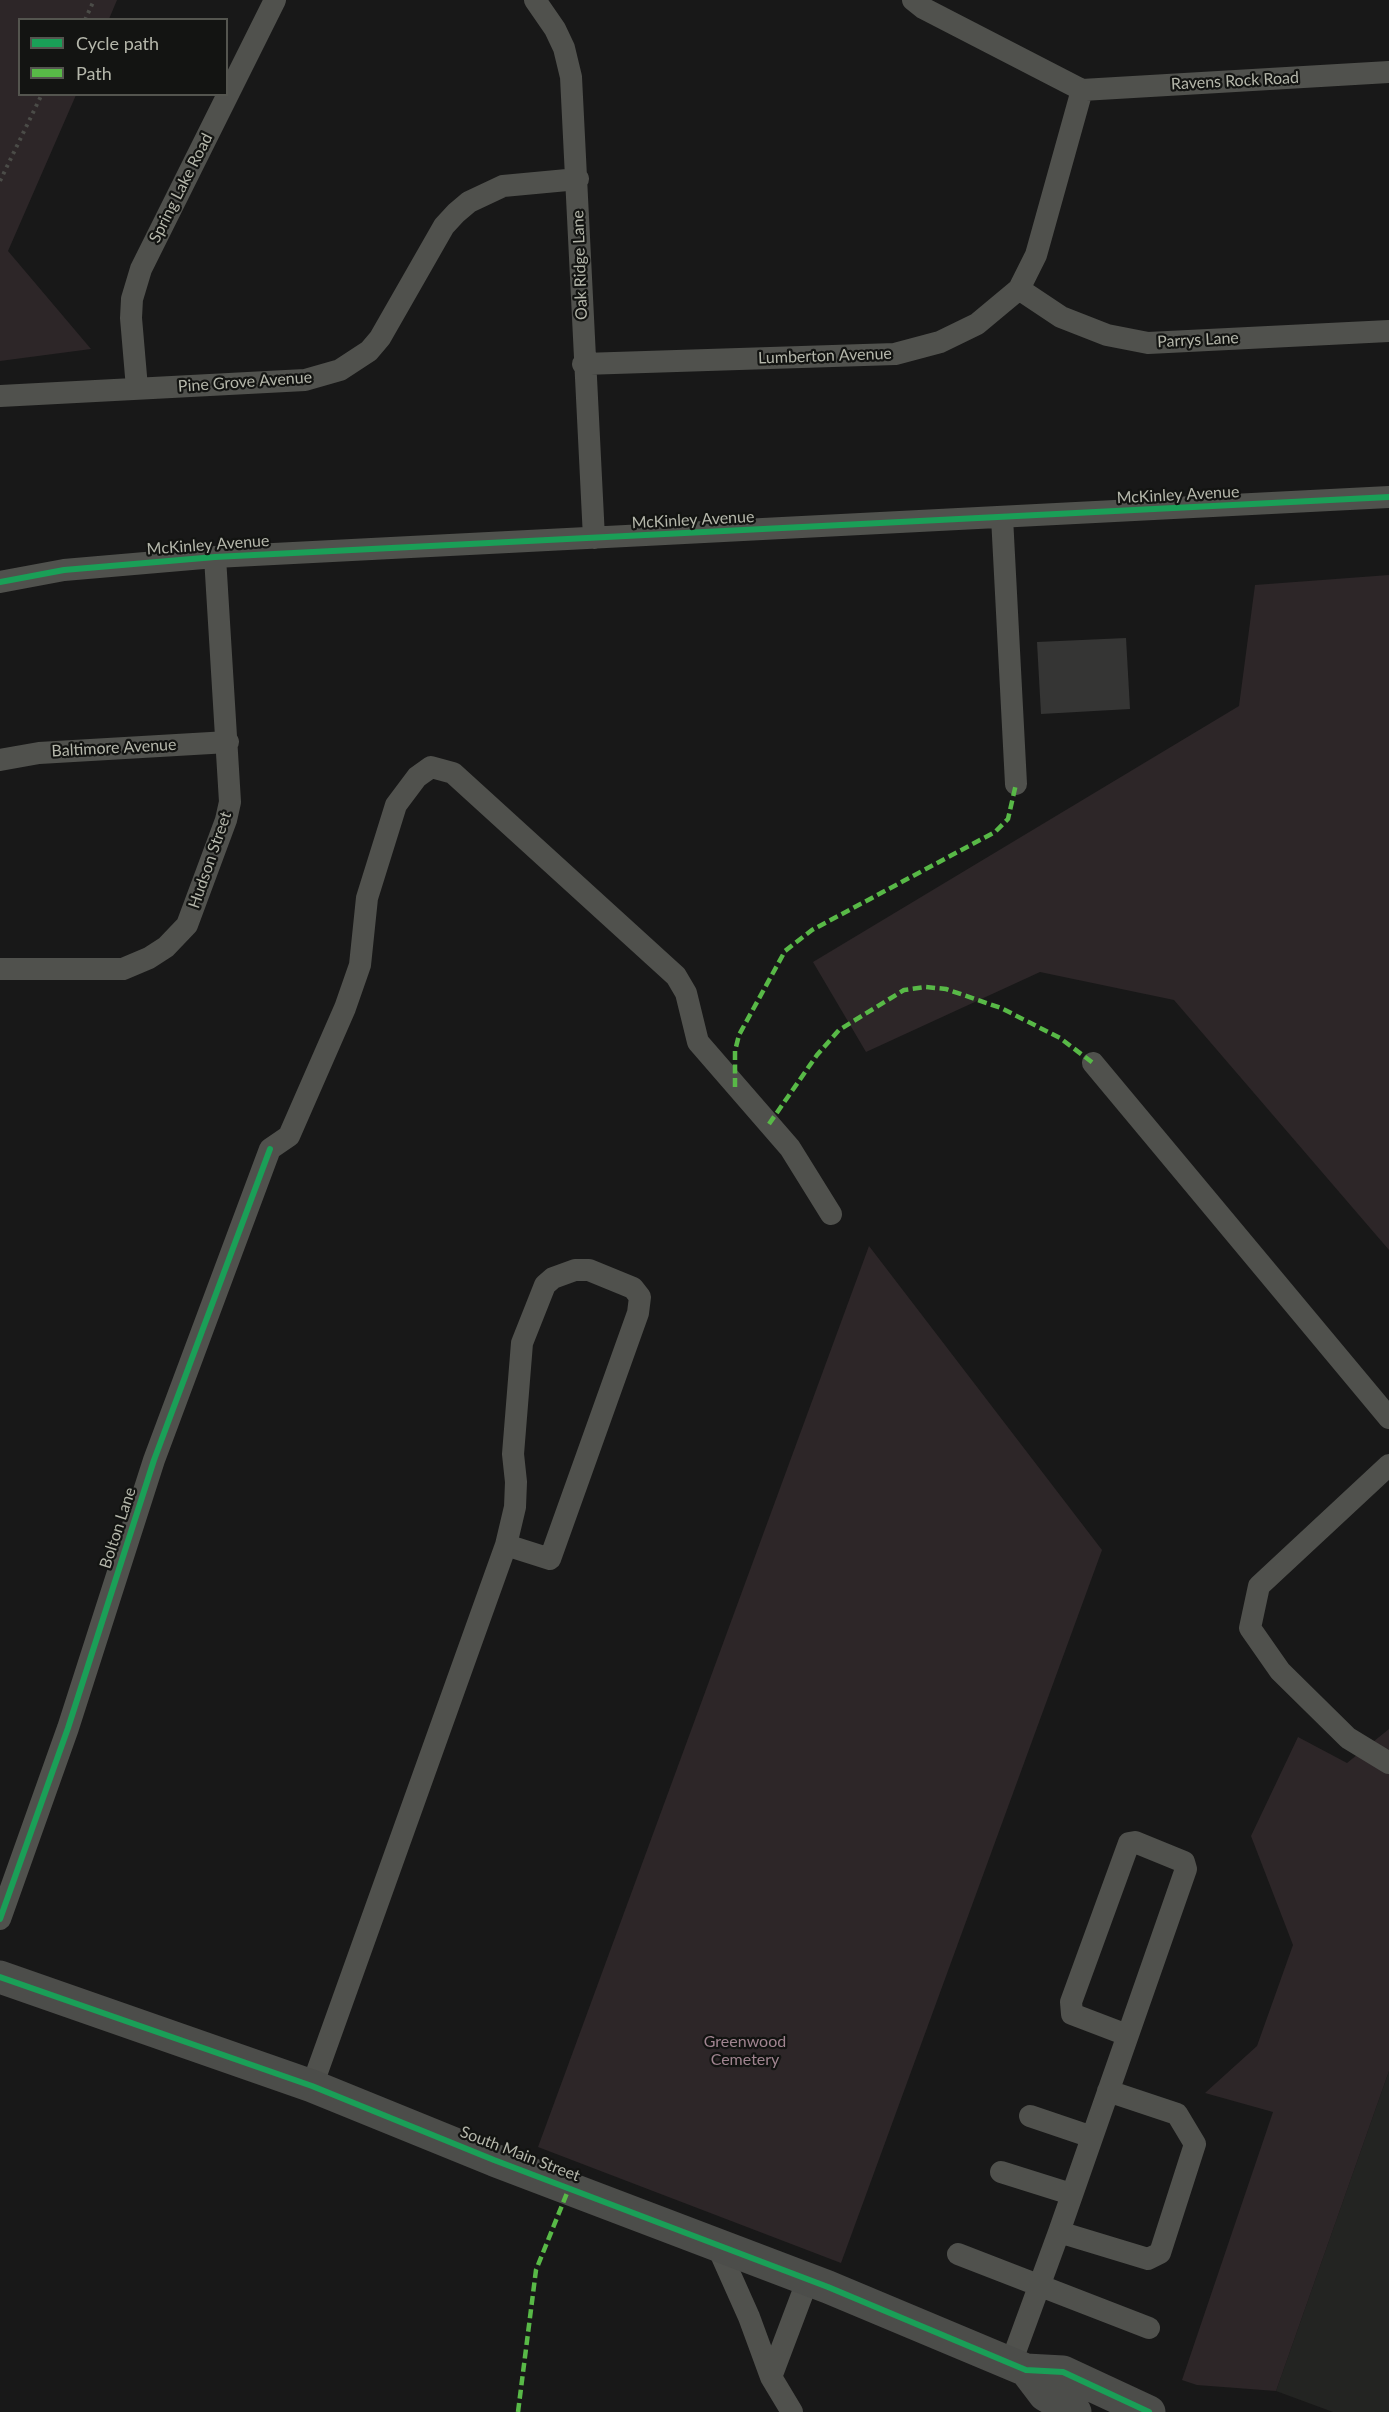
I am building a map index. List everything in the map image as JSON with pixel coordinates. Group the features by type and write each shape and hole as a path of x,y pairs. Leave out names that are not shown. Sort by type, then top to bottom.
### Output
{"highway":[{"name":"South Main Street","path":"0,1977 312,2086 495,2160 716,2242 1018,2367"},
{"path":"1018,2367 1063,2372 1151,2409"},
{"path":"1018,2367 1045,2395 1075,2412"}],"street":[{"name":"Spring Lake Road","path":"228,94 275,0"},
{"name":"Oak Ridge Lane","path":"535,0 555,29 568,63 578,178 583,364 594,538"},
{"path":"913,0 923,8 1082,90"},
{"name":"Ravens Rock Road","path":"1082,90 1389,72"},
{"name":"Lumberton Avenue","path":"583,364 895,354 940,342 977,324 1018,289 1036,255 1082,90"},
{"name":"Spring Lake Road","path":"136,388 131,318 132,299 141,269 227,96"},
{"name":"Pine Grove Avenue","path":"0,396 305,380 340,370 369,351 380,338 444,226 456,213 486,193 503,186 578,178"},
{"name":"Parrys Lane","path":"1018,289 1061,317 1107,335 1148,343 1389,331"},
{"name":"McKinley Avenue","path":"0,582 64,570 215,557 1389,497"},
{"path":"1002,517 1016,784"},
{"name":"Hudson Street","path":"0,969 123,969 149,958 166,947 187,925 226,820 230,802 215,557"},
{"name":"Baltimore Avenue","path":"0,760 39,753 228,742"},
{"name":"Bolton Lane","path":"0,1919 68,1728 154,1460 270,1149 289,1136 345,1008 360,965 367,898 396,805 417,777 431,767 453,773 676,976 686,993 698,1042 790,1148 831,1214"},
{"path":"1093,1063 1389,1418"},
{"path":"312,2086 506,1545 515,1507 516,1482 513,1454 522,1343 545,1285 553,1278 575,1270 590,1270 633,1288 640,1297 638,1313 550,1558 506,1545"},
{"path":"1389,1465 1259,1586 1250,1628 1280,1671 1348,1738 1389,1763"},
{"path":"1018,2367 1040,2285 1186,1869 1184,1862 1135,1842 1129,1843 1071,2002 1072,2014 1127,2035"},
{"path":"1059,2232 1148,2259 1160,2253 1195,2144 1177,2114 1108,2091"},
{"path":"1030,2116 1092,2137"},
{"path":"1001,2172 1071,2194"},
{"path":"716,2242 749,2317 771,2377 792,2412"},
{"path":"958,2254 1149,2328"},
{"path":"771,2377 808,2279"}],"path":[{"path":"87,18 94,0"},
{"path":"0,181 41,96"}],"shaded area":[{"path":"1389,2071 1389,2412 1333,2412 1276,2391"}],"green space":[{"path":"0,0 117,0 109,18 18,18 18,96 76,96 8,251 91,349 0,361"},
{"path":"1389,575 1389,1250 1174,1000 1040,972 866,1052 813,962 1239,706 1255,585"},
{"name":"Greenwood Cemetery","path":"869,1246 1102,1550 841,2263 538,2147"},
{"path":"1389,1729 1389,2071 1276,2391 1197,2385 1182,2380 1273,2112 1205,2093 1257,2046 1293,1945 1251,1836 1298,1737 1347,1763"}],"building":[{"path":"1126,638 1130,709 1041,714 1037,642"}],"marked path":[{"path":"735,1087 735,1051 739,1035 785,951 812,930 995,832 1008,819 1016,784"},
{"path":"769,1124 817,1055 839,1030 904,990 926,987 946,989 1001,1008 1060,1038 1093,1063"},
{"path":"518,2412 536,2270 569,2188"}],"cycle path":[{"path":"0,582 64,570 215,557 1389,497"},
{"path":"0,1919 68,1728 154,1460 270,1149"},
{"path":"0,1977 312,2086 494,2160 828,2287 1026,2370 1063,2372 1149,2412"}]}
